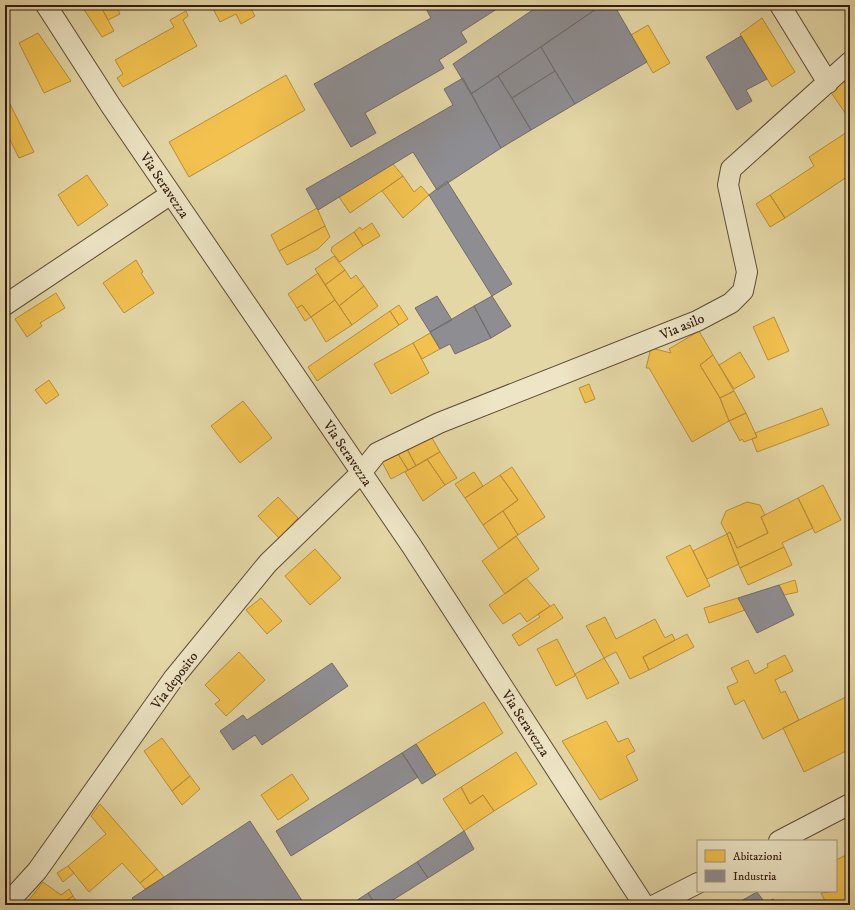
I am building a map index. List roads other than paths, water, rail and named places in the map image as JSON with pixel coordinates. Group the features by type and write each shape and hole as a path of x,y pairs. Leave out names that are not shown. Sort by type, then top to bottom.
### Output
{"street":[{"path":"780,5 828,83"},
{"name":"Via Seravezza","path":"49,8 171,194 411,545 644,905"},
{"name":"Via asilo","path":"362,473 377,453 439,423 697,320 731,303 743,291 747,272 728,185 731,169 850,62"},
{"path":"5,305 171,194"},
{"name":"Via deposito","path":"6,905 37,871 173,679 268,563 362,473"},
{"path":"781,840 850,804"},
{"path":"655,905 697,884"}]}
